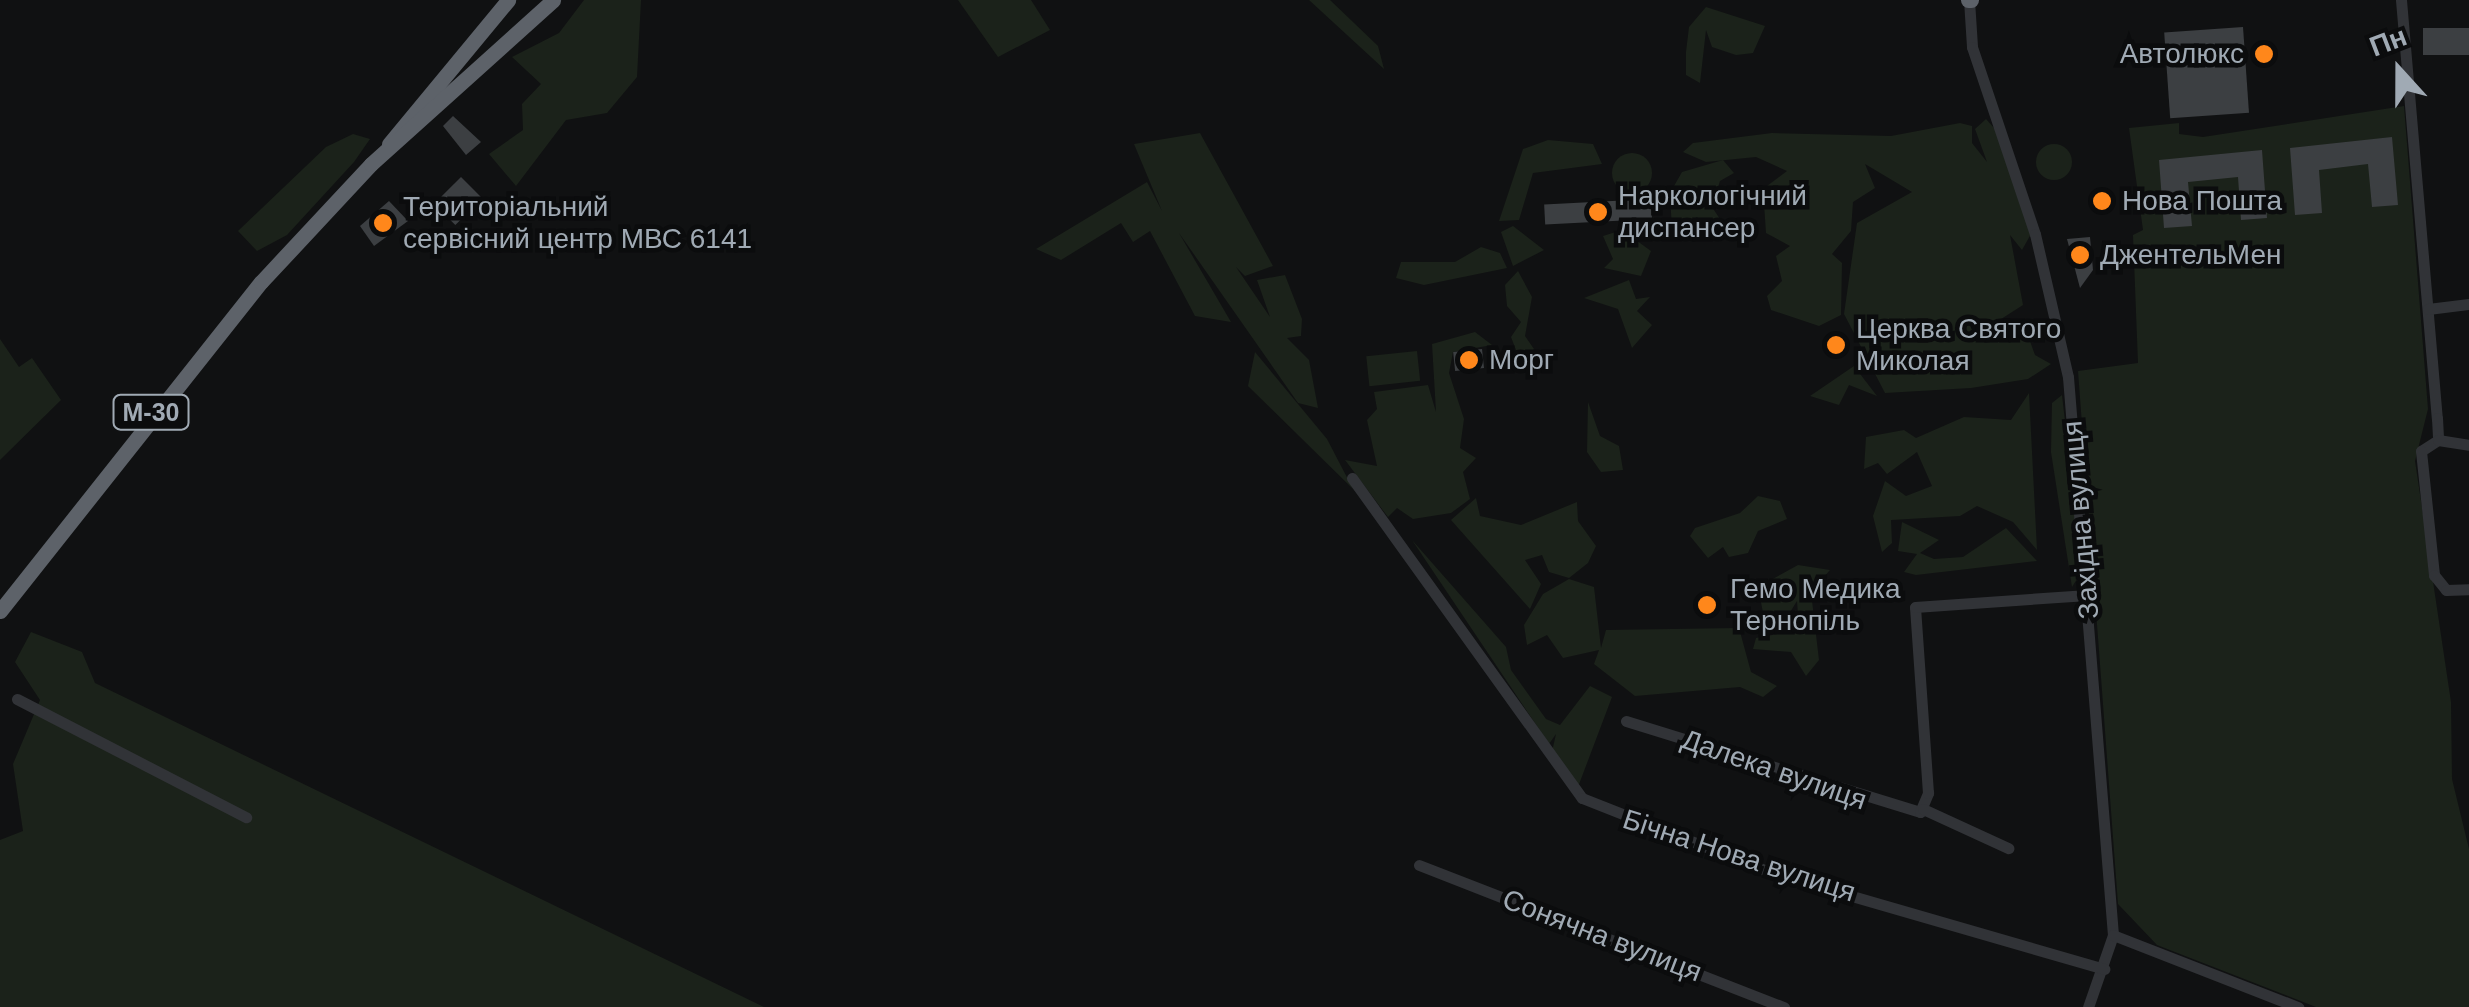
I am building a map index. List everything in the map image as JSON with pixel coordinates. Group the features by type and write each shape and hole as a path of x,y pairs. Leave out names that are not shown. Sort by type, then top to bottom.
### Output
{"highway":[{"name":"М-30","path":"0,611 159,402 384,151 508,0"},
{"name":"М-30","path":"384,151 553,0"}],"street":[{"name":"Західна вулиця","path":"1969,0 1972,47 2059,324 2088,595 2113,935 2088,1007"},
{"path":"2400,0 2438,440"},
{"path":"2428,309 2469,304"},
{"path":"2469,445 2438,440 2421,451 2434,575 2446,590 2469,589"},
{"name":"Бічна Нова вулиця","path":"1352,478 1582,798 1772,872 2104,969"},
{"path":"1922,808 1915,607 2088,595"},
{"path":"18,698 246,817"},
{"name":"Далека вулиця","path":"1626,721 1896,811 1922,808 2008,848"},
{"name":"Сонячна вулиця","path":"1419,865 1784,1007"},
{"path":"2113,935 2298,1007"}],"shaded area":[{"path":"584,0 641,0 637,77 607,113 566,120 516,186 489,154 523,130 522,104 541,84 512,57 559,33"},
{"path":"958,0 1031,0 1050,30 998,57"},
{"path":"1309,0 1330,0 1378,46 1384,69"},
{"path":"1706,7 1765,26 1753,53 1736,55 1712,47 1706,30 1700,83 1686,75 1686,52 1689,27"},
{"path":"2404,106 2428,409 2415,461 2451,702 2452,779 2469,849 2469,1007 2316,1007 2157,945 2118,904 2078,371 2138,363 2133,235 2143,230 2129,128 2179,123 2179,134 2203,137"},
{"path":"1986,119 2003,138 2031,234 2022,250 2010,235 2023,305 1998,321 2022,319 2035,355 2051,364 2028,379 1971,388 1885,393 1844,314 1857,223 1912,192 1865,164 1875,188 1853,202 1851,231 1832,254 1842,263 1841,315 1819,326 1771,310 1767,296 1782,281 1776,256 1790,246 1766,233 1763,189 1787,171 1756,157 1706,162 1683,152 1693,143 1772,133 1891,136 1960,123 1972,126 1972,143 1987,162 1975,129"},
{"path":"1200,133 1273,266 1245,276 1236,267 1270,317 1257,280 1285,275 1302,319 1301,336 1287,338 1309,360 1318,408 1298,403 1179,233 1231,322 1195,316 1150,231 1133,242 1121,223 1061,260 1036,249 1147,182 1162,211 1134,144"},
{"path":"353,134 370,139 354,162 287,235 257,251 238,231 326,147"},
{"path":"1548,140 1593,144 1602,164 1533,173 1519,220 1499,221 1523,149"},
{"path":"2054,144 2067,149 2072,162 2067,175 2054,180 2041,175 2036,162 2041,149"},
{"path":"1632,153 1646,159 1652,173 1646,187 1632,193 1618,187 1612,173 1618,159"},
{"path":"1723,160 1734,173 1720,181 1712,207 1726,228 1707,229 1697,217 1691,221 1701,231 1686,240 1672,231 1670,193 1682,172"},
{"path":"1513,226 1544,250 1513,266 1501,232"},
{"path":"1622,230 1651,251 1641,276 1604,268 1613,259 1603,236"},
{"path":"1481,247 1500,253 1507,268 1424,285 1396,278 1401,262 1455,262"},
{"path":"1518,271 1532,297 1525,336 1534,349 1521,363 1511,337 1521,322 1507,306 1505,285"},
{"path":"1629,280 1636,299 1650,297 1637,311 1652,325 1632,348 1618,309 1584,298"},
{"path":"1475,332 1492,345 1453,352 1449,373 1464,419 1460,448 1476,458 1463,472 1470,499 1451,513 1413,519 1397,508 1388,517 1345,460 1377,466 1367,420 1377,409 1374,392 1428,385 1436,412 1432,344"},
{"path":"0,339 19,367 32,358 61,400 0,460"},
{"path":"1417,351 1420,381 1369,386 1366,356"},
{"path":"1255,352 1327,439 1353,489 1248,386"},
{"path":"1854,366 1877,396 1849,385 1839,405 1810,396"},
{"path":"2029,393 2037,550 2013,522 1977,506 1960,516 1891,520 1892,543 1882,552 1873,516 1885,481 1906,496 1932,486 1917,452 1887,474 1878,463 1864,469 1866,437 1904,430 1916,438 1964,417 2011,420"},
{"path":"2062,395 2082,571 2072,587 2051,452 2052,403"},
{"path":"1588,402 1600,436 1619,446 1623,470 1601,472 1587,452"},
{"path":"1758,496 1780,501 1787,519 1758,531 1748,553 1729,557 1723,547 1708,558 1690,536 1695,528 1740,513"},
{"path":"1476,498 1480,516 1521,525 1577,502 1578,521 1596,546 1588,563 1569,578 1549,572 1542,555 1525,560 1541,584 1530,609 1451,520"},
{"path":"1902,522 1939,540 1920,553 1934,559 1963,557 2006,528 2037,561 1916,575 1904,572 1917,554 1898,551"},
{"path":"1412,540 1506,647 1511,670 1546,719 1560,725 1590,686 1612,697 1578,787 1551,756 1556,734 1549,744"},
{"path":"1798,565 1830,570 1811,592 1819,660 1806,676 1791,652 1753,649 1756,638 1799,630 1797,601 1784,622 1766,628 1758,587"},
{"path":"1569,579 1594,587 1601,648 1606,630 1739,628 1751,672 1777,686 1763,697 1740,687 1635,696 1594,664 1599,650 1563,658 1547,635 1527,645 1524,625 1543,594"},
{"path":"31,632 82,652 95,683 764,1007 0,1007 0,840 23,831 13,764 40,700 15,662"}],"building":[{"path":"2243,27 2249,113 2170,118 2164,33"},
{"path":"2423,28 2469,28 2469,55 2423,55"},
{"path":"453,116 481,142 466,155 443,126"},
{"path":"2392,137 2398,205 2372,207 2368,164 2319,170 2322,213 2295,215 2290,148"},
{"path":"2262,150 2267,218 2241,220 2238,177 2188,182 2192,226 2164,228 2159,160"},
{"path":"461,177 482,198 455,225 434,204"},
{"name":"Наркологічний диспансер","path":"1651,199 1652,219 1545,225 1544,205"},
{"name":"Територіальний сервісний центр МВС 6141","path":"389,201 408,221 374,246 360,226"},
{"name":"ДжентельМен","path":"2090,237 2093,270 2080,288 2067,239"},
{"name":"Морг","path":"1482,349 1484,368 1455,371 1453,352"}],"place":[{"name":"Автолюкс","path":"2264,54"},
{"name":"Нова Пошта","path":"2102,201"},
{"name":"Наркологічний диспансер","path":"1598,212"},
{"name":"Територіальний сервісний центр МВС 6141","path":"383,223"},
{"name":"ДжентельМен","path":"2080,255"},
{"name":"Церква Святого Миколая","path":"1836,345"},
{"name":"Морг","path":"1469,360"},
{"name":"Гемо Медика Тернопіль","path":"1707,605"}]}
